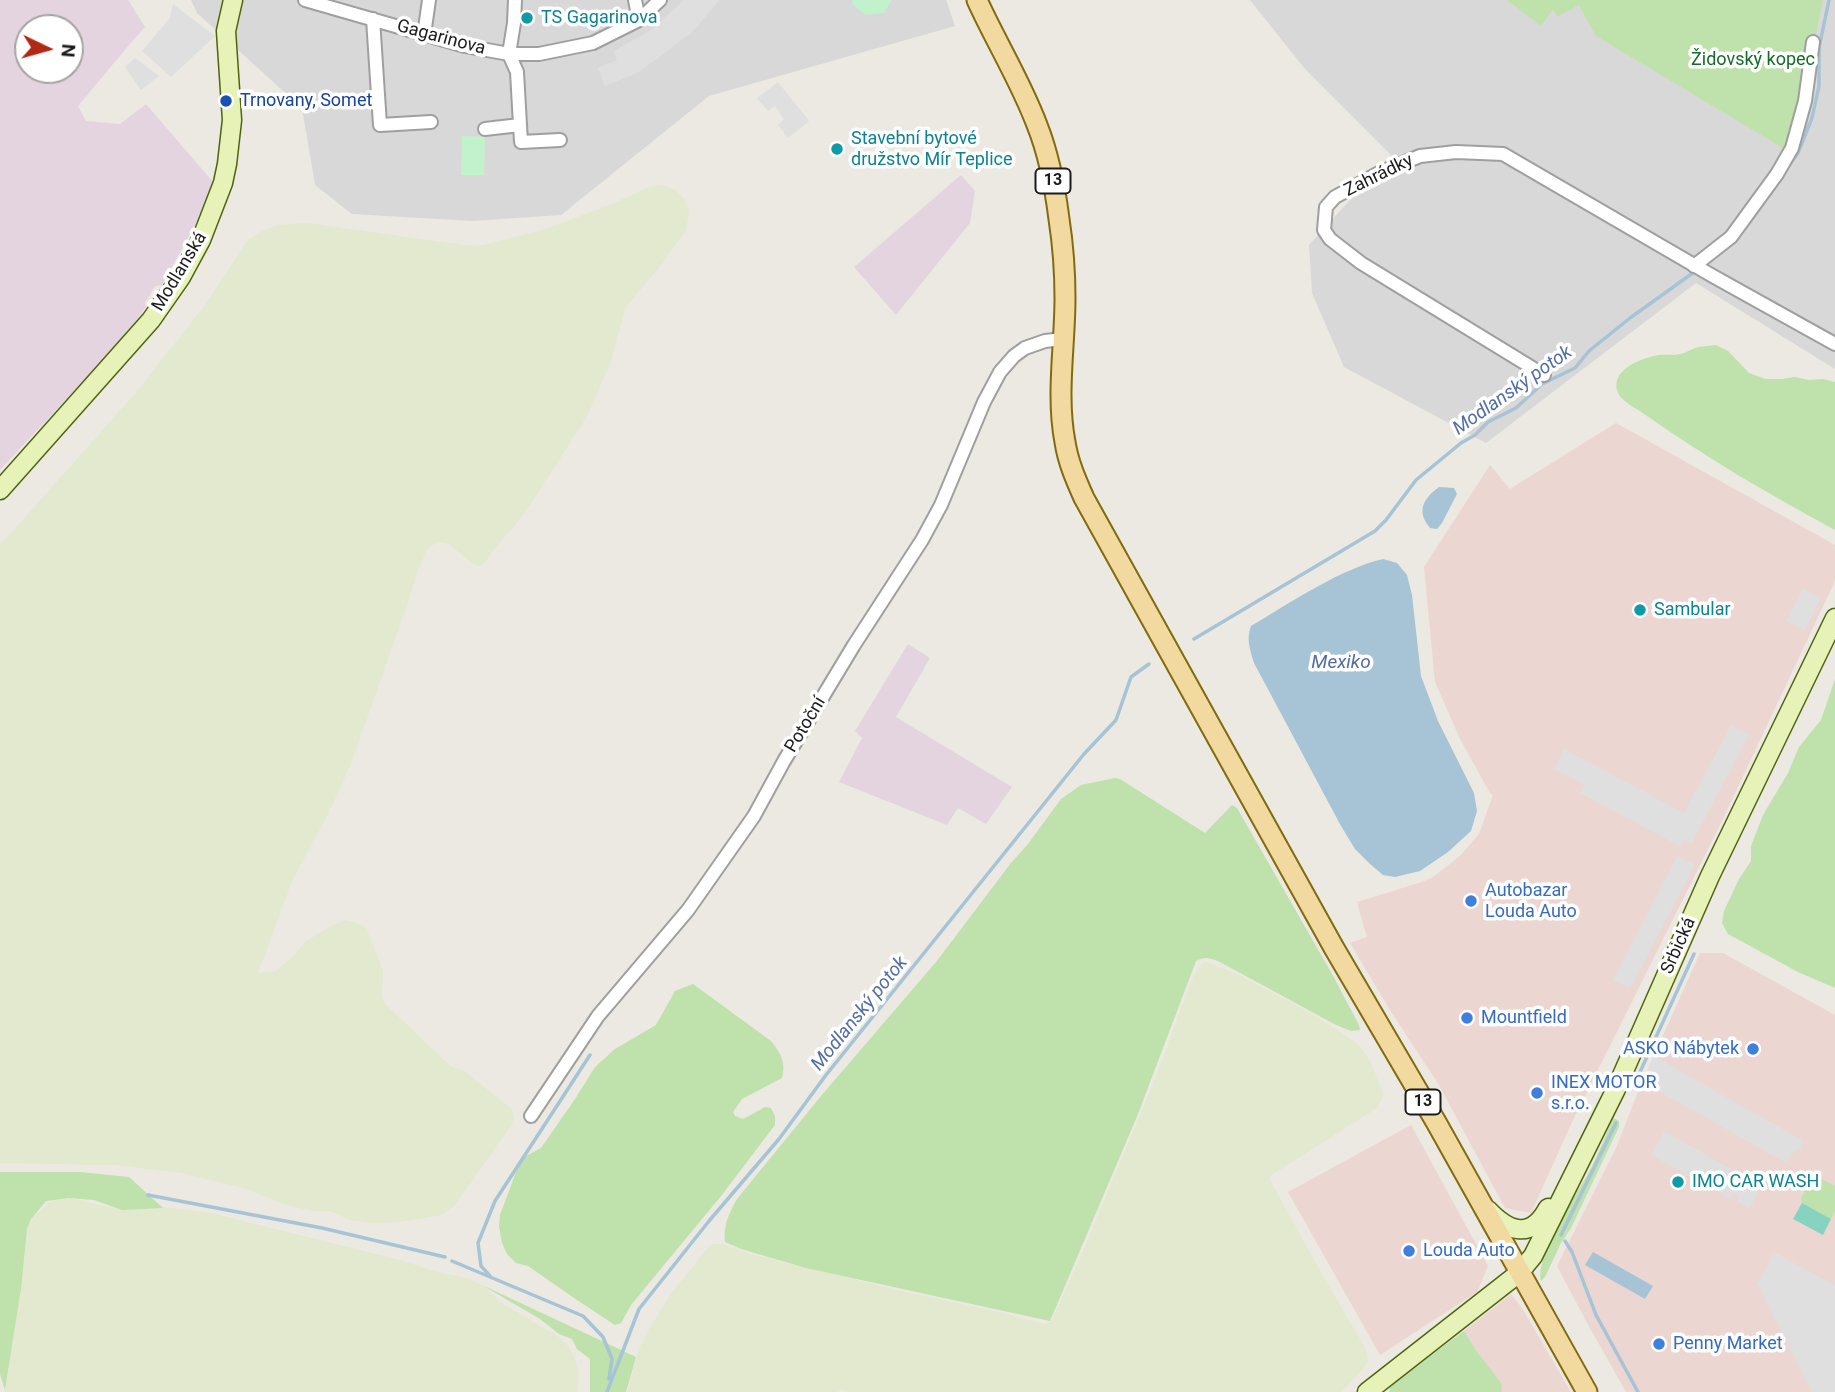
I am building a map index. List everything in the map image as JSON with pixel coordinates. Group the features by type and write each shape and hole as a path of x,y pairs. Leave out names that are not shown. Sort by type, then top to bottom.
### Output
{"main road":[{"name":"13","path":"977,0 1030,108 1047,154 1058,206 1064,260 1061,407 1065,445 1084,498 1292,873 1436,1122 1587,1392"}],"street":[{"name":"Modlanská","path":"0,490 151,320 181,276 201,240 220,191 227,163 232,120 226,31 233,0"},
{"name":"Gagarinova","path":"305,0 465,46 509,54 539,54 593,43 639,20 660,0"},
{"path":"424,35 429,0"},
{"name":"Gagarinova","path":"514,0 514,23 509,54 517,72 520,125"},
{"path":"635,0 639,20"},
{"name":"Gagarinova","path":"373,19 380,125 431,122"},
{"path":"1694,266 1731,237 1777,174 1792,148 1805,102 1813,42"},
{"path":"485,129 520,125 521,142 560,140"},
{"name":"Zahrádky","path":"1544,376 1350,255 1330,239 1324,230 1326,207 1335,197 1379,173 1420,156 1456,152 1503,154 1694,266 1835,344"},
{"name":"Potoční","path":"531,1116 598,1016 688,910 754,816 854,645 922,540 941,505 984,402 1000,372 1014,355 1031,345 1063,339"},
{"name":"Srbická","path":"1367,1392 1519,1273 1533,1256 1616,1089 1721,852 1835,618"},
{"path":"1479,1201 1506,1226 1517,1230 1531,1228 1539,1223 1559,1189 1574,1176"}],"shaded area":[{"path":"0,0 128,0 145,27 78,106 86,121 120,124 146,104 213,182 195,225 162,285 155,286 145,303 146,307 127,334 0,470"},
{"path":"191,0 946,0 955,26 709,96 561,215 472,221 352,214 315,185 302,108 197,13"},
{"path":"684,0 720,0 692,32 661,56 637,73 605,86 598,68 617,60 614,51 651,30"},
{"path":"1250,0 1835,0 1835,369 1696,283 1486,443 1344,367 1312,293 1309,245 1391,155 1305,69"},
{"path":"173,4 215,36 171,77 142,51 170,18"},
{"path":"135,58 159,76 141,90 125,67"},
{"path":"778,82 809,121 788,138 778,125 784,119 775,106 768,111 757,98"},
{"path":"961,175 975,191 970,223 896,315 854,267"},
{"path":"1616,423 1835,545 1835,581 1720,825 1572,1122 1531,1213 1505,1208 1439,1085 1350,943 1367,937 1357,902 1422,882 1460,856 1479,834 1493,795 1460,739 1435,682 1424,567 1490,465 1510,489"},
{"path":"1803,589 1821,598 1805,630 1786,621"},
{"path":"908,644 930,658 896,717 1012,787 986,824 958,808 947,825 839,782 862,738 855,731"},
{"path":"1731,725 1749,735 1692,843 1685,839 1681,847 1580,793 1585,785 1554,769 1564,749 1684,813"},
{"path":"1677,856 1695,865 1630,989 1613,980"},
{"path":"1700,953 1723,953 1835,1015 1835,1392 1626,1392 1557,1266 1616,1148 1642,1082"},
{"path":"1654,1056 1804,1141 1800,1148 1786,1163 1642,1082"},
{"path":"1411,1125 1488,1266 1477,1292 1380,1355 1288,1192"},
{"path":"1664,1131 1761,1186 1750,1209 1738,1202 1735,1193 1730,1199 1651,1155"},
{"path":"1774,1252 1835,1285 1835,1392 1812,1392 1757,1284"},
{"path":"1511,1294 1571,1392 1502,1392 1500,1383 1464,1331"}],"green space":[{"path":"852,0 891,1 884,13 865,15 853,5"},
{"name":"Židovský kopec","path":"1507,0 1823,0 1791,153 1596,36 1579,5 1557,17 1553,9 1541,26"},
{"path":"462,136 485,137 484,175 461,175"},
{"path":"662,185 674,189 684,199 689,211 686,230 626,307 610,364 586,418 534,499 486,562 479,566 449,544 439,542 429,547 419,567 352,761 329,812 293,879 258,973 276,971 305,942 345,920 364,926 383,971 384,1003 452,1067 464,1071 512,1109 512,1124 455,1205 442,1215 401,1222 371,1223 349,1220 331,1211 312,1211 287,1205 243,1188 182,1173 115,1165 0,1163 0,545 133,396 205,305 247,241 262,231 278,225 307,223 471,246 483,245 546,229 649,187"},
{"path":"1716,345 1728,351 1749,373 1766,379 1795,377 1835,382 1835,530 1716,461 1631,406 1618,393 1618,378 1628,366 1636,362"},
{"path":"1835,679 1835,988 1798,972 1728,934 1722,923 1724,911 1751,861 1751,846 1763,815 1788,773 1799,747 1821,720"},
{"path":"1115,778 1205,833 1232,805 1237,808 1332,974 1360,1030 1351,1031 1336,1025 1218,961 1202,958 1196,961 1138,1114 1050,1321 806,1268 725,1242 727,1220 737,1199 936,962 1061,799 1081,785"},
{"path":"1207,962 1237,974 1307,1011 1348,1037 1360,1046 1369,1059 1383,1092 1377,1108 1270,1176 1366,1350 1368,1361 1364,1368 1341,1392 848,1392 842,1389 837,1392 627,1392 638,1352 651,1326 671,1294 711,1244 721,1244 897,1290 1049,1323 1086,1244 1157,1074 1194,974 1202,963"},
{"path":"693,984 771,1041 782,1058 782,1078 742,1099 733,1112 735,1116 743,1119 765,1107 771,1108 775,1125 721,1196 631,1305 621,1323 615,1325 528,1266 516,1263 507,1254 502,1243 500,1215 519,1164 524,1157 541,1148 595,1067 615,1049 656,1025 675,991"},
{"path":"1613,1118 1619,1121 1619,1127 1571,1228 1541,1281 1544,1256 1551,1240 1591,1168"},
{"path":"0,1172 80,1172 129,1177 163,1208 122,1210 94,1200 69,1198 46,1201 31,1219 27,1229 21,1289 5,1390 0,1374"},
{"path":"1814,1175 1835,1186 1835,1211 1831,1219 1802,1203 1801,1198"},
{"path":"69,1198 122,1210 161,1207 207,1212 463,1277 482,1285 503,1304 558,1336 569,1347 579,1374 577,1392 5,1392 27,1229 31,1219 50,1202"},
{"path":"1802,1203 1831,1219 1823,1235 1793,1219"},
{"path":"482,1285 636,1357 626,1392 590,1392 590,1359 577,1349 572,1339 559,1334 540,1319"},
{"path":"1464,1331 1501,1383 1502,1392 1388,1392 1389,1386"}],"water":[{"path":"1439,487 1454,488 1457,494 1437,529 1430,528 1422,511 1425,501"},
{"name":"Mexiko","path":"1383,559 1397,563 1407,575 1412,595 1421,676 1438,721 1474,793 1477,811 1471,831 1448,852 1420,871 1395,877 1383,875 1355,849 1254,663 1249,640 1251,626 1333,578"},
{"path":"1593,1252 1653,1286 1645,1299 1585,1265"}],"waterway":[{"name":"Modlanský potok","path":"1789,165 1798,153 1812,118 1819,86 1819,48 1829,0"},
{"name":"Modlanský potok","path":"1194,639 1375,531 1416,480 1461,443 1475,435 1488,422 1516,408 1542,384 1575,368 1589,351 1630,318 1697,270"},
{"name":"Modlanský potok","path":"607,1392 639,1309 779,1139 826,1075 1084,754 1116,720 1131,677 1149,664"},
{"path":"1640,1072 1694,954"},
{"path":"490,1276 481,1266 478,1243 495,1201 590,1055"},
{"path":"1561,1235 1616,1123"},
{"path":"148,1195 322,1228 445,1257"},
{"path":"1565,1241 1572,1252 1596,1315 1638,1392"},
{"path":"452,1261 583,1316 603,1337 612,1359 609,1379"}],"place":[{"name":"TS Gagarinova","path":"527,18"},
{"name":"Trnovany, Somet","path":"226,101"},
{"name":"Stavební bytové družstvo Mír Teplice","path":"837,149"},
{"name":"Sambular","path":"1640,610"},
{"name":"Autobazar Louda Auto","path":"1471,901"},
{"name":"Mountfield","path":"1467,1018"},
{"name":"ASKO Nábytek","path":"1753,1049"},
{"name":"INEX MOTOR s.r.o.","path":"1537,1093"},
{"name":"IMO CAR WASH","path":"1678,1182"},
{"name":"Louda Auto","path":"1409,1251"},
{"name":"Penny Market","path":"1659,1344"}]}
